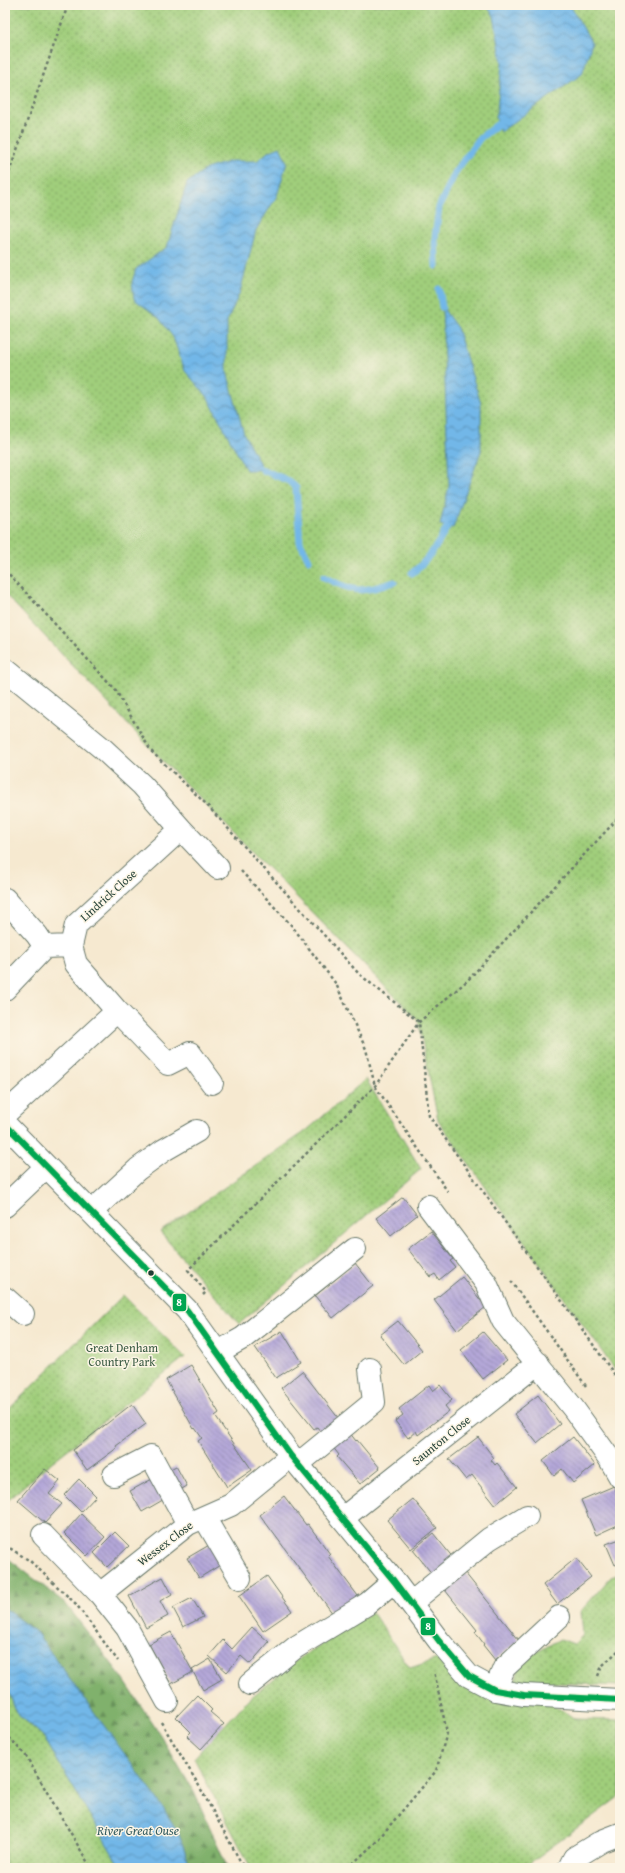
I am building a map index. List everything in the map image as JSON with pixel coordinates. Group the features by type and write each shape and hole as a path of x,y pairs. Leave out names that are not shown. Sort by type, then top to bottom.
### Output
{"street":[{"path":"5,670 102,748 142,785 181,829 227,867"},
{"name":"Lindrick Close","path":"71,946 76,925 181,829"},
{"path":"5,899 37,935 45,947"},
{"path":"5,989 45,947 71,946 76,964 117,1011 168,1064 190,1053 212,1083"},
{"path":"5,1114 117,1011"},
{"path":"5,1124 187,1310 294,1460 343,1518 394,1581 439,1641 469,1676 495,1690 524,1694 620,1700"},
{"path":"90,1212 138,1169 164,1150 197,1130"},
{"path":"5,1206 46,1167"},
{"path":"428,1206 486,1283 503,1321 573,1408 609,1458 620,1477"},
{"path":"218,1352 244,1338 355,1249"},
{"path":"5,1298 23,1314"},
{"name":"Saunton Close","path":"343,1518 538,1363"},
{"name":"Wessex Close","path":"100,1594 196,1520 231,1506 374,1402 370,1369"},
{"path":"114,1475 151,1456 196,1520 240,1578"},
{"path":"411,1603 489,1539 527,1516"},
{"path":"43,1535 100,1594 128,1628 163,1710"},
{"path":"250,1684 296,1647 367,1604 394,1581"},
{"path":"495,1690 504,1668 559,1617"},
{"path":"569,1868 574,1858 602,1841 620,1834"}],"path":[{"path":"5,184 68,5"},
{"path":"5,570 115,689 151,751 180,781 206,804 359,974 419,1022 429,1116 620,1382"},
{"path":"187,1310 206,1292 188,1270 375,1086 419,1022 468,980 620,816"},
{"path":"227,867 292,926 336,984 366,1049 375,1086 452,1197"},
{"path":"511,1280 588,1389"},
{"path":"5,1544 30,1561 76,1604 121,1666"},
{"path":"348,1868 375,1844 436,1771 447,1733 430,1651 439,1641"},
{"path":"590,1698 602,1666 620,1649"},
{"path":"163,1710 198,1784 244,1868"},
{"path":"5,1733 26,1756 91,1868"}],"green space":[{"path":"5,5 620,5 620,1377 438,1120 418,1020 155,753 5,594"},
{"path":"366,1079 421,1169 239,1324 160,1232 306,1131"},
{"name":"Great Denham Country Park","path":"123,1295 185,1357 43,1469 5,1503 5,1413"},
{"path":"5,1556 65,1603 122,1677 161,1736 194,1792 228,1868 191,1868 178,1832 84,1698 36,1632 5,1609"},
{"path":"620,1574 620,1686 516,1681 520,1662 560,1639 574,1644 583,1635 581,1611 611,1577"},
{"path":"372,1612 410,1668 440,1658 553,1704 575,1719 620,1720 620,1796 523,1868 251,1868 194,1758 249,1699 298,1659"},
{"path":"5,1685 8,1689 16,1712 43,1736 121,1868 5,1868"}],"water":[{"path":"486,5 570,5 592,43 582,74 500,132 496,117 502,63 494,16"},
{"path":"280,147 287,162 277,196 256,230 240,292 227,321 227,372 244,434 263,470 246,470 207,396 185,371 173,337 159,318 134,299 132,282 136,269 167,247 187,183 206,169 231,161 257,161 268,152"},
{"path":"442,307 457,328 481,404 481,451 453,528 440,525 449,486"},
{"name":"River Great Ouse","path":"5,1609 36,1632 158,1800 178,1832 191,1868 121,1868 43,1736 16,1712 8,1689 5,1685"}],"building":[{"path":"403,1197 417,1215 391,1236 376,1218"},
{"path":"431,1231 453,1259 450,1261 455,1267 439,1280 435,1274 430,1277 408,1249"},
{"path":"355,1263 373,1286 333,1318 315,1296"},
{"path":"462,1277 486,1307 457,1330 434,1300"},
{"path":"398,1321 422,1350 404,1365 380,1335"},
{"path":"282,1331 301,1362 276,1378 255,1347"},
{"path":"483,1332 507,1360 483,1379 461,1350"},
{"path":"191,1365 219,1413 215,1416 252,1470 227,1487 198,1441 202,1438 195,1428 194,1429 166,1380"},
{"path":"302,1371 356,1441 357,1440 380,1468 360,1484 337,1457 339,1455 317,1427 314,1429 281,1388"},
{"path":"429,1385 433,1391 440,1385 452,1400 445,1406 449,1411 418,1435 416,1431 408,1438 395,1421 403,1415 399,1409"},
{"path":"538,1395 560,1424 537,1443 514,1414"},
{"path":"132,1404 146,1424 87,1470 73,1450"},
{"path":"478,1437 494,1458 491,1460 495,1465 497,1463 517,1487 495,1505 472,1475 466,1480 449,1459"},
{"path":"573,1437 595,1465 573,1483 562,1469 554,1476 543,1461"},
{"path":"176,1466 187,1486 142,1512 130,1491"},
{"path":"45,1469 60,1481 49,1494 62,1504 45,1523 18,1500"},
{"path":"79,1479 96,1496 81,1512 64,1495"},
{"path":"614,1486 620,1501 620,1524 596,1535 581,1500"},
{"path":"284,1496 306,1525 308,1524 330,1554 328,1556 358,1596 333,1614 260,1515"},
{"path":"413,1499 437,1528 411,1549 387,1520"},
{"path":"81,1514 105,1537 87,1556 64,1533"},
{"path":"115,1532 129,1546 107,1567 94,1553"},
{"path":"433,1533 454,1559 445,1567 456,1581 465,1573 519,1640 495,1660 475,1632 477,1630 413,1550"},
{"path":"223,1537 235,1556 199,1578 187,1558"},
{"path":"620,1539 620,1563 615,1565 606,1544"},
{"path":"576,1558 591,1577 557,1604 543,1585"},
{"path":"267,1576 292,1611 263,1631 239,1596"},
{"path":"163,1577 172,1594 160,1601 168,1616 146,1628 129,1596"},
{"path":"192,1598 203,1617 183,1627 173,1608"},
{"path":"252,1627 269,1642 250,1664 241,1656 227,1672 209,1656 223,1640 232,1649"},
{"path":"171,1632 193,1672 171,1684 149,1644"},
{"path":"210,1659 222,1679 203,1690 192,1670"},
{"path":"197,1695 212,1710 210,1712 224,1724 201,1749 187,1736 191,1732 176,1717"}],"waterway":[{"path":"436,266 435,238 439,207 456,171 480,138 498,124"},
{"path":"439,289 442,307"},
{"path":"263,470 289,481 296,488 300,542 309,560"},
{"path":"412,573 432,552 447,527"},
{"path":"324,577 343,586 358,590 374,588 394,582"}],"transit line":[{"name":"8","path":"5,1124 187,1310 291,1456 394,1581 439,1641 469,1676 495,1690 524,1695 620,1700"}]}
